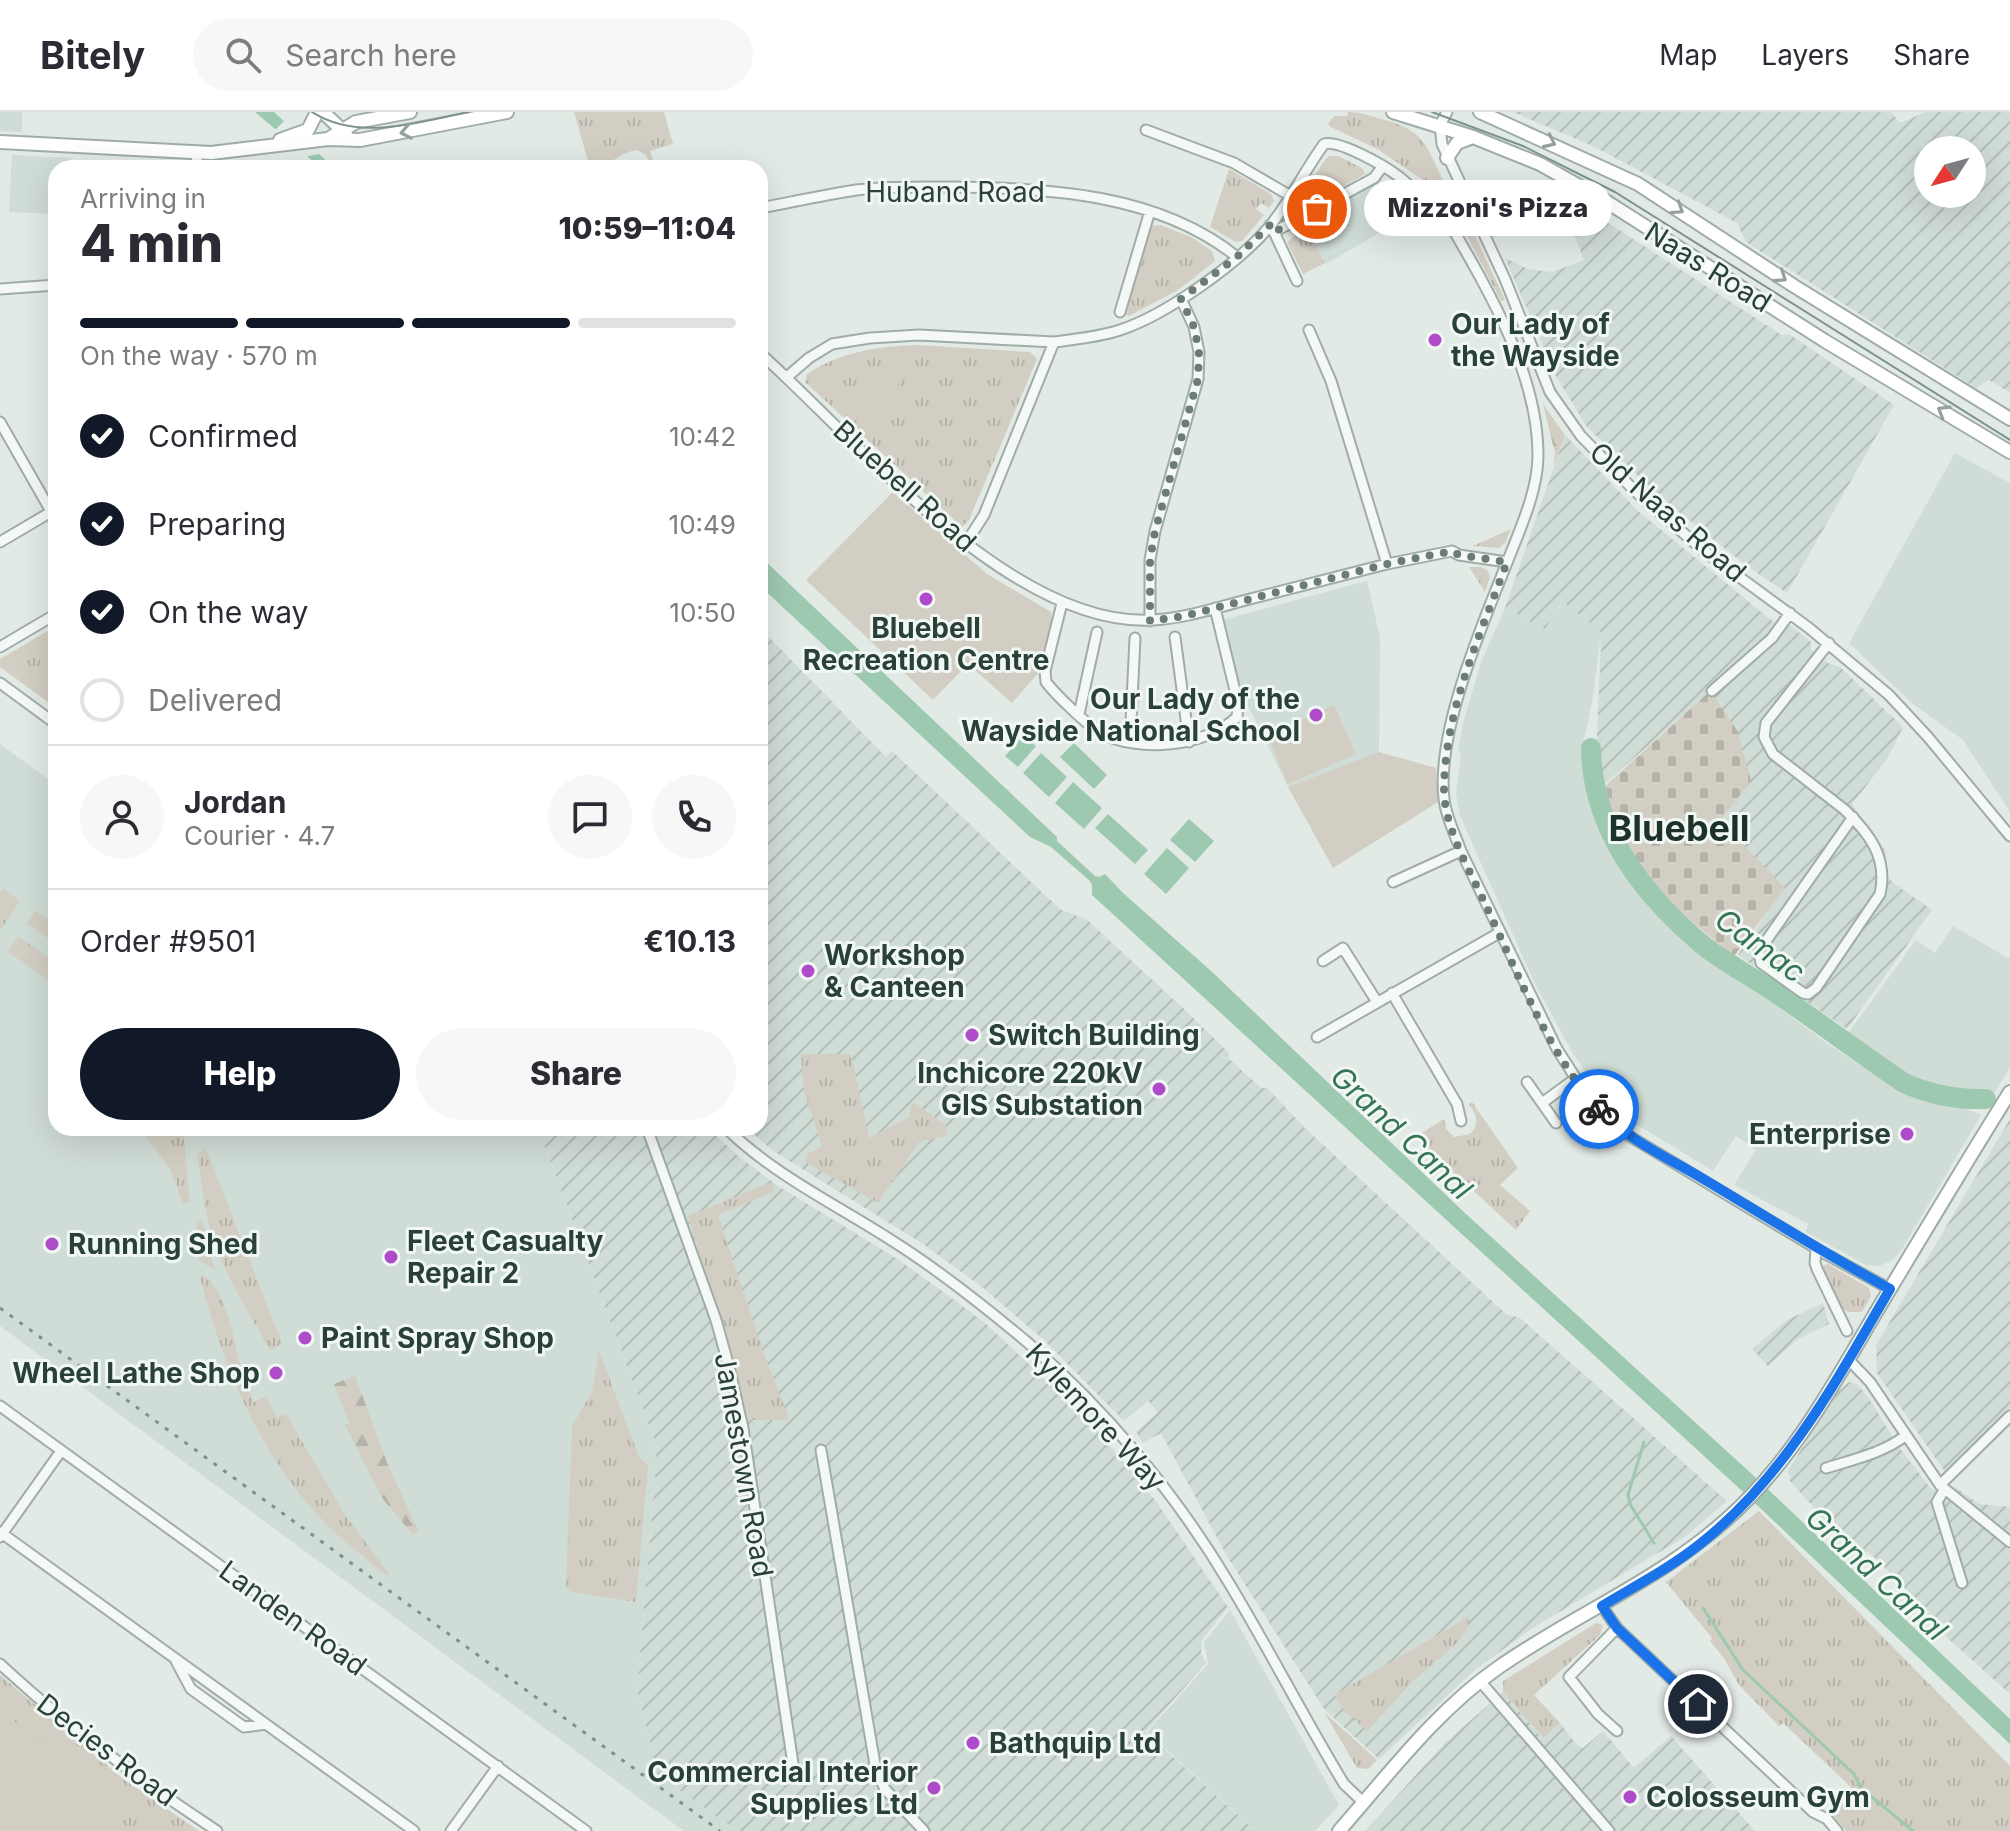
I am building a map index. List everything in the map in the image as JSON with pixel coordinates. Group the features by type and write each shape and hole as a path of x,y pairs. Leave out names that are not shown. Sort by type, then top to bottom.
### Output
{"main road":[{"path":"306,138 317,112"},
{"path":"323,112 334,136"},
{"path":"334,136 335,112"},
{"path":"364,112 383,116"},
{"path":"334,136 356,122 410,112"},
{"path":"0,142 195,152 271,146 306,138 334,136 360,140 507,112"},
{"name":"Naas Road","path":"1393,112 1440,125 1540,164 1604,200 1825,341 2010,452"},
{"name":"Naas Road","path":"1480,112 1638,184 1873,336 2010,419"},
{"path":"1447,158 1457,143 1473,137"},
{"path":"1339,1831 1440,1719 1480,1681 1522,1652 1676,1561 1703,1542 1766,1480 1805,1430 2010,1092"}],"street":[{"path":"1440,125 1447,112"},
{"name":"Old Naas Road","path":"1440,125 1447,158 1516,306 1550,392 1581,436 1635,491 1704,551 1829,643 1889,695 1913,719 2010,836"},
{"path":"1146,130 1234,163 1289,195"},
{"path":"1272,228 1289,195 1324,144 1330,142 1383,166 1438,203 1470,256 1498,313 1525,381 1537,432 1538,459 1530,501 1466,670 1446,760 1445,802 1461,851 1557,1049 1575,1079 1616,1128 1816,1249 1890,1289"},
{"path":"195,152 197,160"},
{"path":"787,377 832,344 870,338 919,335 1054,342 1121,330 1181,299 1272,228 1370,180 1383,166"},
{"name":"Huband Road","path":"768,207 858,190 1023,188 1109,201 1150,211 1195,228 1237,257"},
{"path":"1438,203 1463,192"},
{"path":"1120,312 1150,211"},
{"path":"1272,228 1297,281"},
{"path":"0,289 48,286"},
{"path":"1150,621 1150,560 1155,531 1198,379 1199,352 1194,327 1181,299"},
{"path":"1498,313 1516,306"},
{"path":"1309,330 1331,381 1387,564"},
{"path":"966,543 984,515 1054,342"},
{"name":"Bluebell Road","path":"768,360 966,543 1004,571 1062,603 1114,618 1150,621 1452,551 1459,555 1507,562"},
{"path":"0,422 48,503"},
{"path":"0,542 48,516"},
{"path":"1062,603 1045,679 1098,732 1130,742 1189,742 1232,721 1238,711 1215,608"},
{"path":"1712,691 1772,638 1790,613"},
{"path":"0,647 48,619"},
{"path":"1079,714 1097,632"},
{"path":"1175,637 1189,742"},
{"path":"1130,742 1135,638"},
{"path":"1829,643 1766,723 1764,737 1773,754 1853,817 1871,838 1879,852 1882,889 1816,988 1808,994 1803,993 1761,963 1759,953 1853,817"},
{"path":"0,683 48,718"},
{"path":"1393,882 1461,851"},
{"path":"1317,1037 1499,933"},
{"path":"1323,961 1343,948 1377,1002"},
{"path":"1392,993 1457,1104 1461,1121"},
{"path":"1542,1103 1575,1079"},
{"path":"1527,1082 1556,1123"},
{"name":"Jamestown Road","path":"650,1136 711,1308 743,1428 793,1764"},
{"name":"Kylemore Way","path":"736,1136 775,1169 893,1241 949,1280 1006,1324 1071,1382 1121,1436 1187,1520 1230,1584 1344,1784 1364,1803"},
{"path":"1816,1249 1817,1269 1847,1331"},
{"path":"1848,1359 1870,1382 1942,1488 2010,1542"},
{"name":"Landen Road","path":"0,1406 586,1831"},
{"path":"1962,1583 1937,1502 1942,1488 2010,1416"},
{"path":"1826,1468 1896,1443 1905,1436"},
{"path":"821,1450 876,1770 885,1789 924,1831"},
{"path":"61,1451 1,1534 414,1831"},
{"path":"1602,1606 1617,1628 1837,1831"},
{"path":"1617,1628 1569,1677 1598,1714 1617,1731"},
{"path":"174,1658 191,1689 223,1712 244,1727 266,1724"},
{"name":"Decies Road","path":"0,1664 69,1723 217,1831"},
{"path":"1480,1681 1609,1831"},
{"path":"451,1831 498,1766"}],"shaded area":[{"path":"0,112 22,112 22,132 0,131"},
{"path":"255,112 274,112 325,160 312,160"},
{"path":"1513,112 1891,112 1900,123 1926,112 2010,112 2010,393 1989,380 1976,388 1746,242 1737,223 1595,147"},
{"path":"12,155 71,158 48,160 48,214 9,212"},
{"path":"1376,179 1398,222 1326,264 1304,226 1304,215"},
{"path":"1577,203 1782,335 1789,334 1894,405 1787,593 1748,567 1659,496 1587,427 1557,378 1505,258 1528,269 1552,272 1584,260 1568,217"},
{"path":"1565,435 1638,511 1777,625 1787,623 1811,642 1811,650 1828,663 1840,667 1903,727 1887,759 1852,804 1886,852 1887,878 1932,910 1847,1029 1738,955 1784,888 1720,821 1709,692 1602,786 1597,732 1602,633 1562,601 1545,629 1505,608"},
{"path":"1955,453 2010,483 2010,812 1963,740 1913,704 1849,643"},
{"path":"1638,511 1777,625 1681,697 1692,707 1602,786 1597,747 1601,633 1583,745 1591,781 1588,800 1600,834 1645,900 1680,934 1828,1044 1897,1089 1913,1096 1954,1104 1981,1115 1901,1251 1893,1260 1879,1266 1866,1265 1806,1232 1808,1224 1734,1185 1756,1150 1736,1136 1713,1171 1623,1116 1598,1090 1572,1052 1535,984 1460,816 1456,794 1463,723 1481,662 1505,608 1545,629 1568,592"},
{"path":"768,564 1057,837 1057,841 1095,876 1105,874 1210,970 1466,1214 1753,1475 2010,1719 2010,1744 1741,1490 1092,895 1090,881 1051,847 1030,837 768,593"},
{"name":"Our Lady of the Wayside National School","path":"1367,581 1380,637 1379,752 1288,787 1235,679 1222,620"},
{"path":"768,636 886,757 892,751 1061,910 1086,919 1229,1053 1228,1058 1261,1088 1267,1088 1305,1128 1506,1314 1520,1318 1727,1501 1686,1536 1531,1629 1476,1669 1379,1759 1324,1709 1227,1556 1161,1433 1143,1443 1136,1432 1158,1412 1148,1401 1124,1421 1044,1340 982,1287 923,1244 775,1152 756,1136 768,1136"},
{"path":"1023,736 1036,746 1018,767 1005,756"},
{"path":"1074,743 1107,775 1094,789 1060,757"},
{"path":"0,744 48,779 48,1136 541,1136 655,1441 656,1464 637,1691 658,1775 737,1831 684,1831 0,1326"},
{"path":"1041,753 1067,777 1049,797 1023,773"},
{"path":"1073,782 1102,808 1084,829 1055,803"},
{"path":"1108,814 1148,850 1135,864 1095,828"},
{"path":"1189,819 1214,841 1195,862 1170,840"},
{"path":"1167,848 1189,868 1166,894 1144,874"},
{"path":"1953,926 2010,959 2010,1067 1993,1096 1917,1083 1844,1039 1916,940 1935,953"},
{"path":"2010,1119 2010,1417 1953,1473 1943,1469 1877,1373 1876,1345"},
{"path":"541,1136 717,1136 778,1186 899,1260 985,1323 1058,1391 1097,1430 1155,1500 1228,1607 1202,1640 1201,1653 1206,1663 1145,1732 1256,1831 737,1831 658,1775 637,1691 656,1465 655,1441"},
{"path":"1823,1303 1829,1324 1798,1339 1768,1366 1752,1349 1787,1320"},
{"path":"1849,1382 1857,1384 1870,1400 1898,1446 1932,1490 1955,1487 1979,1504 2010,1507 2010,1694 1924,1617 1929,1612 1868,1551 1859,1558 1789,1480 1791,1477 1787,1472 1838,1391"},
{"path":"1230,1610 1339,1805 1315,1831 1256,1831 1147,1732 1208,1664 1204,1642"},
{"path":"1503,1692 1542,1738 1560,1723 1576,1744 1583,1748 1603,1731 1634,1768 1671,1736 1755,1831 1365,1831 1445,1743"}],"green space":[{"path":"574,112 664,112 673,144 650,151 653,160 648,160 637,150 613,160 588,160"},
{"path":"1348,112 1409,129 1423,141 1443,180 1443,187 1436,189 1379,150 1328,124 1334,116 1347,116"},
{"path":"1329,156 1338,156 1362,168 1365,174 1302,210 1300,208 1316,174"},
{"path":"1229,169 1271,194 1274,201 1269,208 1261,203 1256,209 1264,215 1242,241 1236,242 1210,227"},
{"path":"1388,186 1420,205 1420,211 1399,223 1384,191"},
{"path":"1458,207 1464,212 1505,300 1501,301 1460,223 1455,212"},
{"path":"1160,225 1191,237 1212,251 1215,261 1178,290 1129,316 1125,314 1151,226"},
{"path":"1299,232 1304,241 1311,238 1325,263 1303,274 1287,242"},
{"path":"918,345 1030,352 1037,359 969,520 962,527 805,382 807,374 846,355"},
{"path":"885,364 903,378 874,417 855,403"},
{"path":"1543,404 1565,435 1554,465 1555,453"},
{"name":"Bluebell Recreation Centre","path":"893,492 987,574 1051,612 1052,624 1041,670 1012,703 968,664 933,700 806,580"},
{"path":"1511,529 1505,543 1499,548 1473,546"},
{"path":"1469,567 1481,567 1488,571 1490,577 1485,592"},
{"path":"48,631 48,702 0,667 0,659"},
{"path":"1710,691 1737,730 1751,781 1720,821 1785,888 1734,956 1666,897 1636,862 1615,823 1604,787"},
{"path":"1334,705 1356,754 1288,784 1267,735"},
{"path":"1379,752 1436,768 1438,802 1333,868 1288,787"},
{"path":"3,888 20,901 0,931 0,893"},
{"path":"36,910 48,920 48,938 27,923"},
{"path":"18,936 48,957 48,980 8,952"},
{"path":"801,1054 851,1054 869,1138 909,1117 913,1102 947,1126 946,1136 919,1142 878,1203 805,1162 808,1153 822,1147 804,1091"},
{"path":"1472,1102 1518,1168 1500,1185 1530,1211 1516,1230 1415,1137 1444,1119 1446,1129 1454,1137 1470,1134 1476,1123 1469,1104"},
{"path":"145,1136 184,1136 190,1202 183,1203 170,1169"},
{"path":"206,1149 282,1343 270,1351 227,1273 212,1235 197,1154"},
{"path":"772,1182 775,1191 718,1215 765,1357 788,1415 788,1420 749,1420 688,1216"},
{"path":"202,1221 215,1271 199,1260 197,1222"},
{"path":"1828,1264 1869,1288 1871,1296 1862,1312 1848,1312 1841,1308 1821,1266"},
{"path":"203,1275 222,1300 242,1371 255,1402 266,1396 277,1418 286,1414 345,1515 389,1574 347,1543 315,1512 270,1451 222,1349 200,1277"},
{"path":"599,1351 639,1457 648,1465 636,1602 572,1592 566,1588 572,1427 592,1391"},
{"path":"355,1376 388,1465 419,1532 413,1535 382,1498 345,1425 349,1423 334,1384"},
{"path":"1759,1511 2010,1766 2010,1831 1846,1831 1830,1811 1851,1787 1783,1723 1779,1726 1739,1685 1710,1641 1712,1638 1666,1582"},
{"path":"1470,1616 1466,1630 1457,1643 1411,1683 1367,1731 1345,1712 1334,1695"},
{"path":"1596,1623 1603,1625 1600,1635 1534,1695 1560,1723 1543,1738 1503,1692 1503,1681"},
{"path":"0,1675 122,1778 199,1831 0,1831"},
{"path":"0,1710 119,1803 98,1831 0,1831"},
{"path":"1324,1712 1377,1760 1368,1769 1357,1768"}],"pier":[{"path":"287,118 319,154 304,157 274,131"}],"waterway":[{"name":"Camac","path":"1591,748 1593,777 1600,804 1623,855 1656,900 1697,940 1904,1083 1944,1096 1986,1099"},
{"path":"1644,1442 1628,1495 1630,1504 1654,1543"},
{"path":"1703,1608 1743,1670 1854,1774 1861,1788 1913,1831"}],"tram line":[{"path":"312,112 330,121 369,128 469,112"},
{"path":"1432,112 1523,146 1615,192 2010,440"}],"railway":[{"path":"0,1308 720,1831"}],"way so far":[{"path":"1317,209 1274,232 1270,225 1237,257 1181,299 1194,327 1199,352 1198,379 1155,531 1150,560 1150,621 1184,616 1387,564 1452,551 1459,555 1507,562 1459,695 1446,760 1445,802 1461,851 1546,1029 1575,1079 1599,1109"}],"place":[{"name":"Mizzoni's Pizza","path":"1317,209"},
{"name":"Our Lady of the Wayside","path":"1435,340"},
{"name":"Bluebell Recreation Centre","path":"926,599"},
{"name":"Our Lady of the Wayside National School","path":"1316,715"},
{"name":"Workshop & Canteen","path":"808,971"},
{"name":"Switch Building","path":"972,1035"},
{"name":"Inchicore 220kV GIS Substation","path":"1159,1089"},
{"name":"Enterprise","path":"1907,1134"},
{"name":"Running Shed","path":"52,1244"},
{"name":"Fleet Casualty Repair 2","path":"391,1257"},
{"name":"Paint Spray Shop","path":"305,1338"},
{"name":"Wheel Lathe Shop","path":"276,1373"},
{"name":"Bathquip Ltd","path":"973,1743"},
{"name":"Commercial Interior Supplies Ltd","path":"934,1788"},
{"name":"Colosseum Gym","path":"1630,1797"}],"district":[{"name":"Bluebell","path":"1679,828"}],"route":[{"path":"1599,1109 1616,1128 1631,1138 1890,1289 1805,1430 1763,1483 1703,1542 1602,1606 1611,1623 1698,1704"}],"water label":[{"name":"Grand Canal","path":"1401,1133"},
{"name":"Grand Canal","path":"1876,1574"}]}
